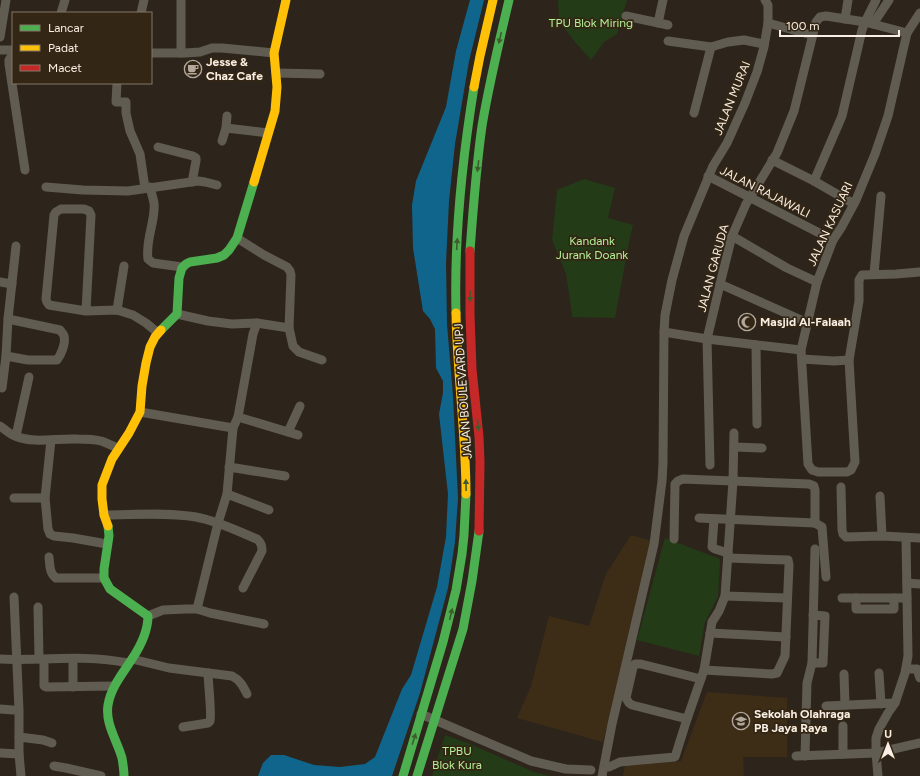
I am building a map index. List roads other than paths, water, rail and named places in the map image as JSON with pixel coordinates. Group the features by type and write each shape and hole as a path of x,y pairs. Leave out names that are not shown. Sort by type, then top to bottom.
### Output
{"street":[{"path":"0,37 6,0"},
{"path":"61,12 65,0"},
{"path":"141,12 144,0"},
{"path":"181,0 182,54"},
{"path":"148,616 110,589 104,578 109,528 104,515 102,485 112,459 129,433 140,412 142,386 150,347 158,333 177,314 180,274 182,267 189,262 222,256 230,249 237,238 275,111 277,87 274,53 286,0"},
{"name":"JALAN BOULEVARD UPJ","path":"403,776 448,625 458,581 464,535 466,488 464,438 458,371 456,248 466,130 485,30 493,0"},
{"name":"JALAN BOULEVARD UPJ","path":"417,776 463,629 479,536 480,462 472,369 470,255 474,194 482,128 490,82 509,0"},
{"path":"658,23 663,0"},
{"name":"JALAN MURAI","path":"602,776 612,724 654,544 663,463 665,315 672,280 684,236 708,176 727,143 757,72 768,24 768,5 765,0"},
{"path":"848,0 845,19 869,23 907,33"},
{"path":"814,181 842,116 858,44 869,23 876,0"},
{"path":"869,23 889,0"},
{"name":"JALAN KASUARI","path":"849,360 855,462 851,470 847,472 818,472 812,470 808,464 802,355 817,282 833,240 854,204 875,154 888,116 907,33 920,13"},
{"path":"626,16 668,25"},
{"name":"JALAN GARUDA","path":"710,465 707,339 732,236 746,204 777,153 794,111 816,22 820,17 826,16 845,19"},
{"path":"768,24 812,35"},
{"path":"668,41 711,47 728,42 744,40 764,44"},
{"path":"694,113 711,47"},
{"path":"152,53 182,54 200,52 212,48 274,53"},
{"path":"0,50 12,50"},
{"path":"12,56 9,60 12,83"},
{"path":"276,73 320,74"},
{"path":"12,84 26,170"},
{"path":"117,84 116,102 126,102 126,113 130,131 140,154 147,188 154,203 147,251 148,259 153,263 182,267"},
{"path":"222,142 226,128 227,116"},
{"path":"226,128 268,133"},
{"path":"158,147 196,158 192,182"},
{"path":"772,160 814,181 854,204"},
{"name":"JALAN RAJAWALI","path":"708,176 833,240"},
{"path":"46,187 128,191 198,181 217,185"},
{"path":"874,274 881,196"},
{"path":"86,311 91,215 84,209 61,209 54,215 46,299 49,305 86,311 117,310 133,315 158,333"},
{"path":"732,236 787,268 817,282"},
{"path":"237,238 287,267 290,271 289,328 293,346 299,352 322,360"},
{"path":"2,388 16,246"},
{"path":"117,310 124,266"},
{"path":"664,332 756,345 834,361 849,360 859,301 859,280 862,275 920,272"},
{"path":"0,282 12,284"},
{"path":"720,284 808,323"},
{"path":"177,314 208,321 232,324 257,322 289,328"},
{"path":"6,356 28,360 57,360 63,348 65,338 60,330 8,319"},
{"path":"197,609 218,523 227,494 232,428 238,417 253,334 257,322"},
{"path":"756,345 757,424"},
{"path":"16,436 28,376"},
{"path":"288,432 300,406"},
{"path":"140,412 232,428"},
{"path":"238,417 298,435"},
{"path":"0,426 16,436 37,440 75,438 86,439 101,441 118,448"},
{"path":"609,767 620,762 675,757 686,719 703,675 712,622 719,611 725,596 734,481 734,433"},
{"path":"51,440 45,498 48,529 50,534 54,536 107,544"},
{"path":"734,447 762,448"},
{"path":"230,466 285,476"},
{"path":"674,540 675,484 683,479 809,484 814,486 815,490 814,523"},
{"path":"841,487 842,530 846,537 882,536 920,538"},
{"path":"227,494 269,510"},
{"path":"880,496 882,536"},
{"path":"14,498 45,498"},
{"path":"104,515 172,515 196,517 218,523 257,539 261,542 262,551 243,588"},
{"path":"699,518 814,523 822,527 826,577"},
{"path":"686,719 629,704 626,698 635,664 703,675 772,674 777,673 785,656 788,560 728,555 715,549 712,547 714,519"},
{"path":"878,776 876,738 879,729 895,703 905,673 908,656 906,538"},
{"path":"815,549 812,663 807,683 801,756 876,753 920,743"},
{"path":"49,557 51,573 56,578 104,578"},
{"path":"907,583 920,584"},
{"path":"725,596 787,598"},
{"path":"14,597 21,776"},
{"path":"842,598 856,598 856,609 894,609 894,598 907,598"},
{"path":"38,607 45,687 114,686"},
{"path":"148,616 169,609 197,609 264,624"},
{"path":"124,776 122,755 112,733 106,710 114,686 130,661 147,629 148,616"},
{"path":"710,633 786,637"},
{"path":"0,659 42,661 102,659 130,661 208,674 232,676 241,683 248,694"},
{"path":"73,663 73,687"},
{"path":"906,669 917,669 920,678"},
{"path":"879,673 881,704"},
{"path":"184,727 210,722 208,674"},
{"path":"844,674 845,705"},
{"path":"826,706 895,703"},
{"path":"0,710 13,710"},
{"path":"421,714 531,760 566,769 591,770"},
{"path":"843,726 843,754"},
{"path":"19,737 43,740 52,743"},
{"path":"0,753 19,754"},
{"path":"54,766 101,776"}],"water":[{"path":"470,0 484,0 469,61 455,144 449,201 446,263 447,324 453,396 458,498 455,542 448,588 420,693 392,776 258,776 263,763 271,755 284,755 314,765 340,767 365,764 375,757 402,689 411,675 437,587 446,537 448,494 439,414 443,393 443,381 436,368 435,329 430,319 423,311 413,248 412,205 416,181 446,107 456,51"}],"place":[{"name":"Jesse & Chaz Cafe","path":"193,69"},
{"name":"Masjid Al-Falaah","path":"747,322"},
{"name":"Sekolah Olahraga PB Jaya Raya","path":"741,721"}],"park label":[{"name":"TPU Blok Miring","path":"591,23"},
{"name":"Kandank Jurank Doank","path":"592,248"},
{"name":"TPBU Blok Kura","path":"457,758"}]}
